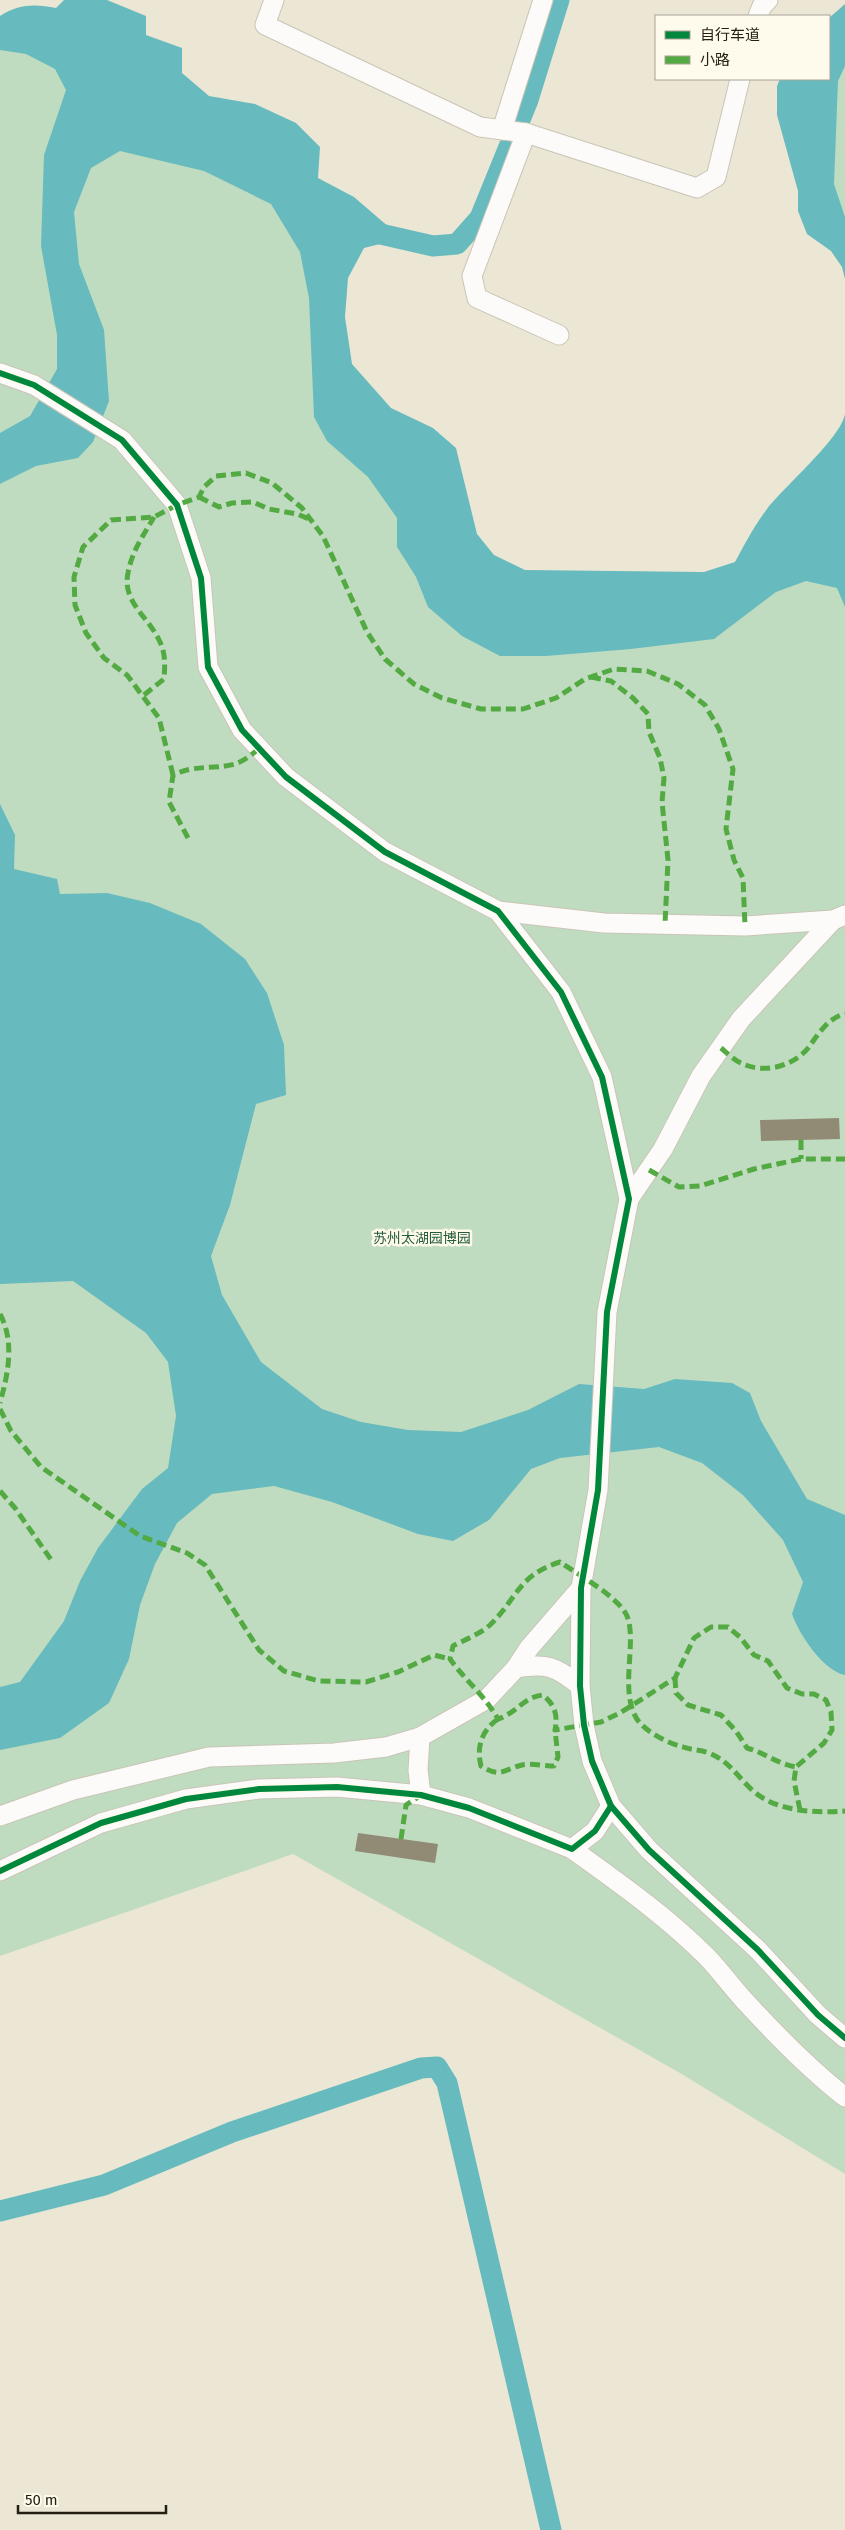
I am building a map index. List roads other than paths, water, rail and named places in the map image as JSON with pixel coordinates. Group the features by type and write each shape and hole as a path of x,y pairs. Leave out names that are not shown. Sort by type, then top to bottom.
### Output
{"street":[{"path":"274,0 265,25 480,127 526,133 698,188 716,176 740,80"},
{"path":"502,130 543,0"},
{"path":"758,15 762,6 768,0"},
{"path":"526,133 472,276 477,298 559,335"},
{"path":"0,373 34,385 122,440 177,505 201,578 208,667 242,730 286,777 384,852 498,911 613,923 745,926 839,918"},
{"path":"498,911 561,992 602,1077 630,1199"},
{"path":"839,918 741,1019 701,1076 663,1149 630,1199 607,1312 598,1490 581,1588 580,1686 584,1725 592,1761 611,1806 649,1850 758,1950 818,2015 845,2038"},
{"path":"0,1816 73,1790 209,1757 334,1753 386,1747 420,1738 487,1699 516,1668 529,1648 581,1588"},
{"path":"516,1668 539,1664 562,1671 580,1686"},
{"path":"420,1738 418,1770 422,1795"},
{"path":"0,1871 101,1823 186,1800 259,1789 336,1787 422,1795 469,1808 572,1849 667,1918 708,1957 742,1998 777,2035 817,2075 845,2096"},
{"path":"572,1849 595,1831 611,1806"}],"water":[{"path":"64,0 107,0 146,16 146,35 182,48 182,73 209,96 255,104 296,123 320,147 318,178 354,197 390,228 384,243 364,248 348,278 345,317 352,364 391,408 433,428 456,448 477,534 494,555 525,570 704,572 735,562 767,509 834,436 845,414 845,607 837,588 806,581 776,592 714,639 631,649 546,656 500,656 462,636 428,607 416,577 397,547 397,518 368,477 327,441 314,417 309,298 300,252 271,204 204,171 120,151 91,168 74,212 79,264 104,330 109,401 93,442 78,458 36,466 0,484 0,433 30,416 57,369 57,335 41,246 44,155 66,90 55,69 26,54 0,50 0,16 14,9 27,6 56,8"},
{"path":"845,4 845,66 838,81 834,184 845,217 845,279 842,267 831,251 807,234 798,211 798,191 777,115 777,86 780,80 830,80 830,17"},
{"path":"0,804 15,835 14,869 57,879 60,894 107,893 150,903 201,924 245,959 267,993 284,1045 286,1095 256,1104 230,1205 211,1256 222,1295 261,1362 322,1409 361,1422 408,1430 461,1432 528,1410 579,1384 644,1389 675,1379 732,1383 750,1393 761,1421 807,1499 845,1515 845,1675 828,1667 820,1659 806,1641 795,1622 792,1614 803,1582 783,1540 743,1495 702,1463 659,1447 560,1458 531,1469 489,1520 453,1541 418,1534 332,1502 274,1486 212,1494 177,1523 155,1564 140,1605 129,1659 109,1703 60,1738 0,1750 0,1687 20,1682 64,1621 80,1581 98,1548 142,1489 168,1468 176,1416 168,1362 146,1333 73,1281 0,1284"}],"waterway":[{"path":"363,230 433,246 457,244 480,218 528,100 559,0"},
{"path":"0,2211 104,2185 232,2132 421,2068 437,2067 447,2083 551,2530"}],"park label":[{"name":"苏州太湖园博园","path":"422,1238"}]}
